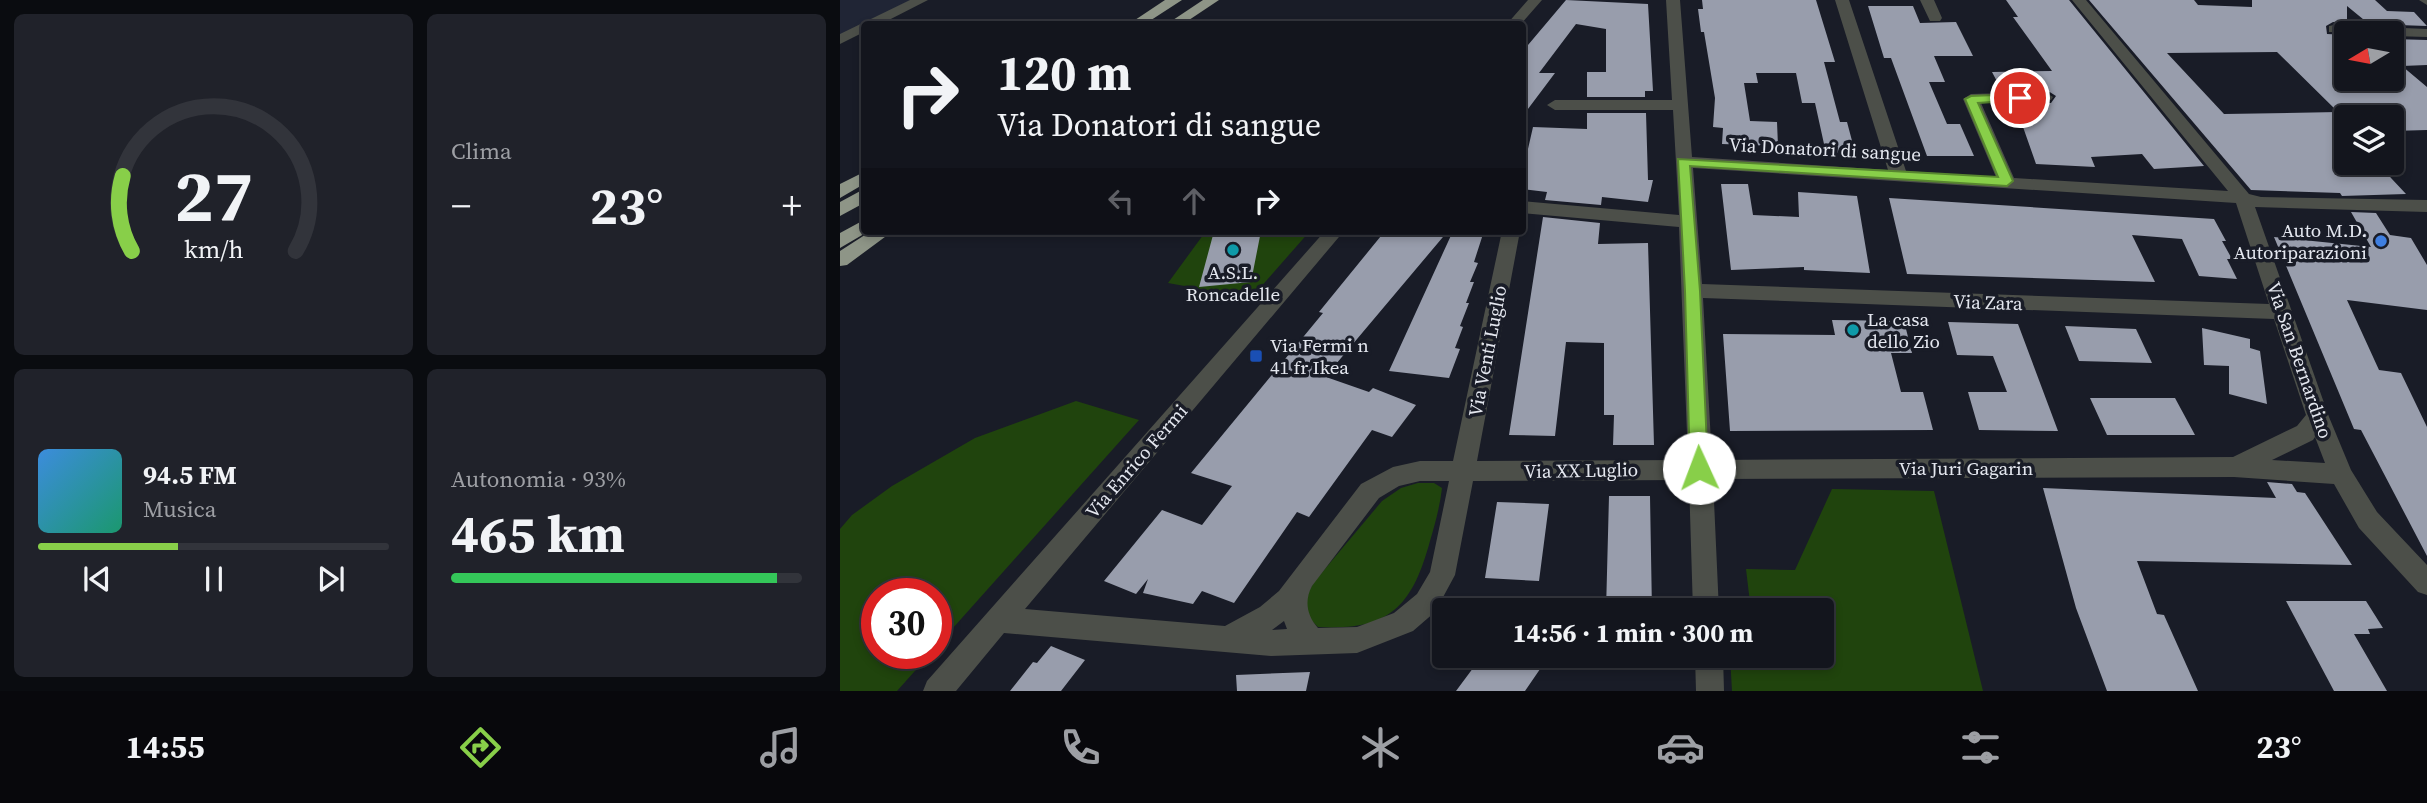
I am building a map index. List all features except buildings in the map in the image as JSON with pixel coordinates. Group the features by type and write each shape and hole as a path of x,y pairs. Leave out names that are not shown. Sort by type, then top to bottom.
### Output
{"highway":[{"path":"1141,21 1175,0"},
{"path":"1179,21 1212,0"},
{"path":"840,192 861,179"},
{"path":"840,210 861,197"},
{"path":"840,242 861,228"},
{"path":"840,260 878,235"}],"street":[{"path":"877,21 921,0"},
{"path":"1517,21 1535,0"},
{"path":"1673,0 1693,291 1705,598"},
{"path":"1842,0 1898,174"},
{"path":"1927,0 1935,18"},
{"name":"Via San Bernardino","path":"2079,0 2243,198 2318,417 2341,474 2368,520 2427,583"},
{"path":"840,40 861,29"},
{"path":"2404,32 2427,33"},
{"path":"2007,181 1971,99 2045,97"},
{"path":"1555,105 1679,104"},
{"name":"Via Donatori di sangue","path":"1683,162 2007,181 2243,198 2260,202 2427,206"},
{"path":"1526,207 1688,222"},
{"name":"Via Enrico Fermi","path":"937,691 1332,235"},
{"name":"Via Venti Luglio","path":"1463,472 1510,235"},
{"name":"Via Zara","path":"1693,291 2284,312"},
{"name":"Via Juri Gagarin","path":"2234,467 2305,433 2318,417"},
{"name":"Via Juri Gagarin","path":"1699,468 2234,467 2341,474"},
{"name":"Via XX Luglio","path":"1223,640 1268,617 1295,594 1303,578 1370,491 1393,477 1420,471 1699,468"},
{"path":"999,620 1223,640 1314,643 1357,639 1403,622 1426,603 1443,575 1463,472"},
{"path":"1295,594 1293,614 1300,630 1314,643"},
{"path":"1709,668 1710,691"}],"shaded area":[{"path":"840,0 911,0 868,21 861,21 861,25 840,35"}],"green space":[{"path":"1203,235 1306,235 1251,298 1168,283"},
{"path":"1076,401 1139,420 952,629 952,578 861,578 861,669 917,669 897,691 840,691 840,529 852,515 892,486 975,438"},
{"path":"1418,483 1434,483 1442,488 1423,564 1405,598 1394,610 1380,619 1363,625 1318,627 1306,615 1305,598 1314,582 1382,501 1401,488"},
{"path":"1832,489 1934,491 1983,691 1732,691 1731,668 1834,668 1834,598 1749,598 1746,569 1795,570"}],"place":[{"name":"Auto M.D. Autoriparazioni","path":"2381,241"},
{"name":"A.S.L. Roncadelle","path":"1233,250"},
{"name":"La casa dello Zio","path":"1853,330"},
{"name":"Via Fermi n 41 fr Ikea","path":"1256,356"}],"route":[{"path":"1699,468 1693,291 1683,162 2007,181 1971,99 2020,98"}]}
